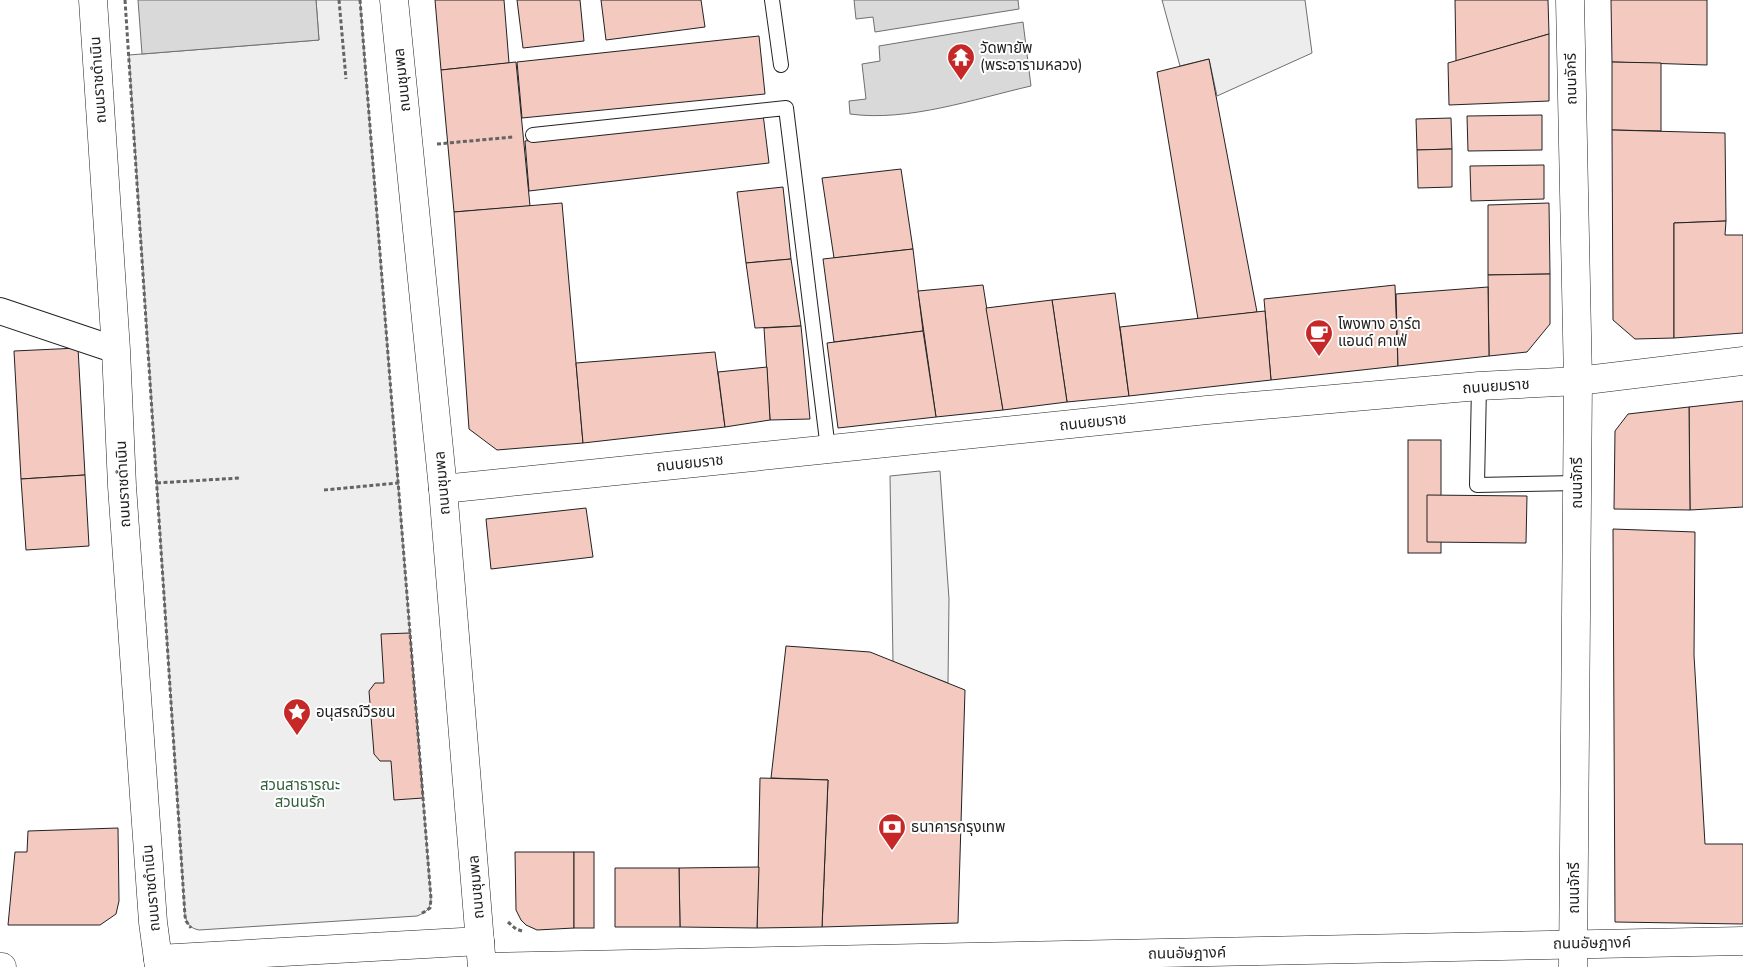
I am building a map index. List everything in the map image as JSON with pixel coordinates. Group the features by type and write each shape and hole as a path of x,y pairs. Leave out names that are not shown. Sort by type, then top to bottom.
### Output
{"main road":[{"name":"ถนนราชดำเนิน","path":"93,0 116,350 123,496 153,922 159,963"},
{"name":"ถนนชุมพล","path":"394,0 443,489 481,954"},
{"name":"ถนนจักรี","path":"1570,0 1578,381 1573,955"},
{"name":"ถนนยมราช","path":"443,489 1207,410 1479,386 1578,381 1743,362"},
{"name":"ถนนอัษฎางค์","path":"159,963 481,954 1078,961 1573,955 1743,941"}],"street":[{"path":"0,311 116,350"}],"lane":[{"path":"772,0 781,65"},
{"path":"533,135 786,108 828,449"},
{"path":"1479,386 1477,485 1577,483"}],"path":[{"path":"125,0 186,921 192,928 199,930"},
{"path":"339,0 346,79"},
{"path":"360,0 431,899 430,908 417,916"},
{"path":"410,146 533,135"},
{"path":"157,483 239,478"},
{"path":"324,490 398,483"}],"green space":[{"name":"สวนสาธารณะ สวนนรัก","path":"316,0 360,0 431,899 427,910 417,916 199,930 190,926 185,916 129,55 319,40"}],"shaded area":[{"path":"138,0 316,0 319,40 142,54"},
{"path":"854,0 1018,0 1019,9 875,32 873,17 856,19"},
{"path":"1162,0 1305,0 1312,53 1217,96 1209,59 1180,66"},
{"path":"1023,22 1031,86 964,103 918,112 872,116 850,114 849,101 866,99 862,64 880,61 879,46"},
{"path":"940,471 949,599 948,683 893,662 890,476"}],"building":[{"path":"435,0 504,0 509,63 441,70"},
{"path":"517,0 580,0 584,41 523,48"},
{"path":"601,0 701,0 705,27 606,40"},
{"path":"1455,0 1548,0 1549,34 1456,61"},
{"path":"1611,0 1707,0 1707,65 1612,62"},
{"path":"1549,34 1549,101 1449,105 1448,63"},
{"path":"759,36 765,94 522,118 517,62"},
{"path":"1209,59 1257,312 1198,319 1157,72"},
{"path":"516,62 530,206 454,212 441,70"},
{"path":"1612,62 1661,63 1661,131 1612,130"},
{"path":"763,114 769,163 529,191 525,141"},
{"path":"1542,115 1542,150 1468,151 1467,116"},
{"path":"1451,118 1452,149 1417,150 1416,119"},
{"path":"1612,130 1725,133 1726,221 1674,223 1674,338 1635,339 1613,320"},
{"path":"1452,149 1452,187 1418,188 1417,150"},
{"path":"1544,165 1544,199 1471,201 1470,166"},
{"path":"901,169 913,249 834,258 822,178"},
{"path":"783,187 791,259 746,263 737,192"},
{"path":"562,203 583,443 497,450 469,429 454,212"},
{"path":"1549,203 1550,274 1488,275 1488,205"},
{"path":"1726,221 1725,235 1743,235 1743,333 1674,338 1674,223"},
{"path":"913,249 923,331 834,342 823,259"},
{"path":"791,259 801,326 755,328 746,263"},
{"path":"1550,274 1550,324 1527,352 1489,356 1488,275"},
{"path":"983,285 1003,410 936,417 918,291"},
{"path":"1395,285 1398,366 1271,380 1264,299"},
{"path":"1488,287 1489,356 1398,366 1396,294"},
{"path":"1115,293 1129,396 1067,402 1052,300"},
{"path":"1052,300 1067,402 1003,410 986,308"},
{"path":"1265,311 1271,380 1129,396 1120,327"},
{"path":"801,326 810,419 770,420 764,328"},
{"path":"923,331 936,417 838,428 827,343"},
{"path":"78,348 85,475 21,479 14,351"},
{"path":"715,352 725,427 583,443 576,363"},
{"path":"767,367 770,420 725,427 718,372"},
{"path":"1743,401 1743,507 1690,510 1689,407"},
{"path":"1689,407 1690,510 1614,509 1615,431 1628,414"},
{"path":"1408,440 1441,440 1441,553 1408,553"},
{"path":"85,475 89,546 26,550 21,479"},
{"path":"1427,495 1527,496 1526,543 1427,542"},
{"path":"586,508 593,557 491,569 486,519"},
{"path":"1613,529 1695,532 1694,655 1705,844 1743,844 1743,924 1615,922"},
{"path":"410,633 423,798 394,800 391,761 380,761 374,754 369,691 375,683 384,683 381,634"},
{"name":"ธนาคารกรุงเทพ","path":"786,646 870,652 965,690 958,923 822,927 828,780 771,778"},
{"path":"760,778 828,780 822,927 757,928"},
{"path":"118,828 119,901 116,914 100,925 8,925 15,852 27,852 28,831"},
{"path":"515,852 574,852 574,928 537,930 526,925 521,920 516,910"},
{"path":"574,852 594,852 594,928 574,928"},
{"path":"759,867 757,928 680,927 679,868"},
{"path":"615,868 679,868 680,927 615,927"}],"place":[{"name":"วัดพายัพ (พระอารามหลวง)","path":"961,81"},
{"name":"โพงพาง อาร์ต แอนด์ คาเฟ่","path":"1319,357"},
{"name":"อนุสรณ์วีรชน","path":"297,736"},
{"name":"ธนาคารกรุงเทพ","path":"892,851"}]}
